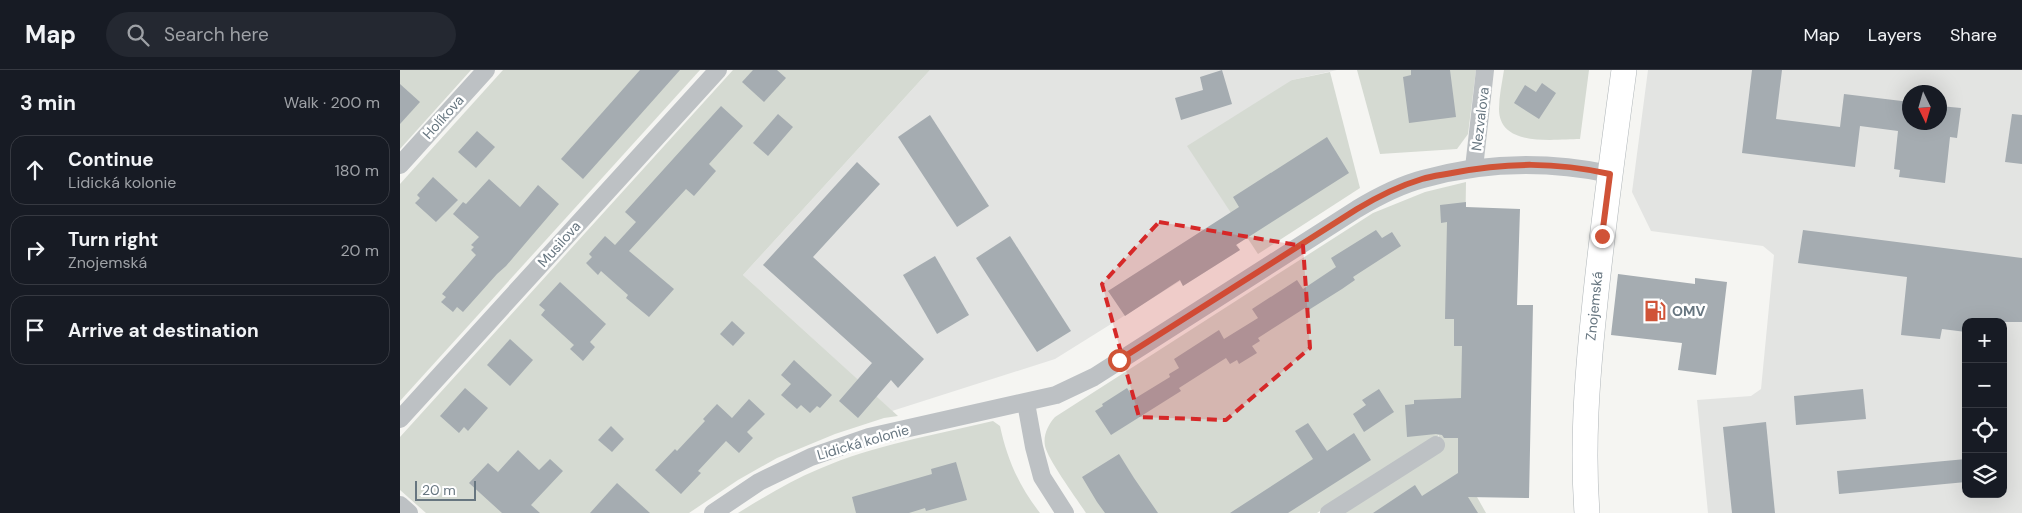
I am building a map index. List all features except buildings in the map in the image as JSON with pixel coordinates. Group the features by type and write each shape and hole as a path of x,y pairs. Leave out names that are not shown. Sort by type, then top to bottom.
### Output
{"main road":[{"name":"Znojemská","path":"1587,513 1585,468 1586,392 1602,236 1624,70"}],"street":[{"name":"Holíkova","path":"400,165 486,70"},
{"name":"Musilova","path":"400,419 718,70"},
{"name":"Nezvalova","path":"1474,168 1486,70"},
{"name":"Lidická kolonie","path":"712,513 759,482 811,457 869,437 1056,395 1094,377 1379,196 1422,179 1474,168 1520,164 1578,167 1610,174"},
{"path":"1026,403 1034,448 1042,477 1065,513"},
{"path":"1329,513 1436,444"},
{"path":"400,505 409,513"}],"highlighted area":[{"path":"1159,222 1303,246 1310,348 1226,420 1139,417 1102,284"}],"shaded area":[{"path":"400,70 471,70 400,149"},
{"path":"503,70 700,70 400,401 400,184"},
{"path":"733,70 930,70 743,275 898,416 884,418 835,434 777,458 738,480 689,513 426,513 400,490 400,437"},
{"path":"930,70 1337,70 1292,80 1246,237 1236,243 1240,250 1183,286 1180,281 1055,359 892,411 743,275"},
{"path":"1357,70 1476,70 1468,134 1457,149 1380,154"},
{"path":"1504,70 1589,70 1580,139 1530,139 1518,136 1508,130 1501,121 1499,109"},
{"path":"1648,70 2022,70 2022,513 1708,513 1697,400 1751,396 1761,389 1774,255 1763,246 1651,231 1632,192"},
{"path":"1330,72 1360,188 1258,254 1187,146 1292,80"},
{"path":"1466,182 1464,314 1477,497 1486,513 1344,513 1440,451 1439,435 1317,513 1086,513 1057,470 1045,446 1047,430 1055,417 1373,213 1425,192"},
{"path":"993,421 1000,426 1006,450 1015,472 1026,493 1040,513 738,513 798,479 861,453"}],"place":[{"name":"OMV","path":"1655,311"}],"route":[{"path":"1119,360 1357,209 1379,196 1422,179 1474,168 1520,164 1578,167 1610,174 1602,236"}]}
